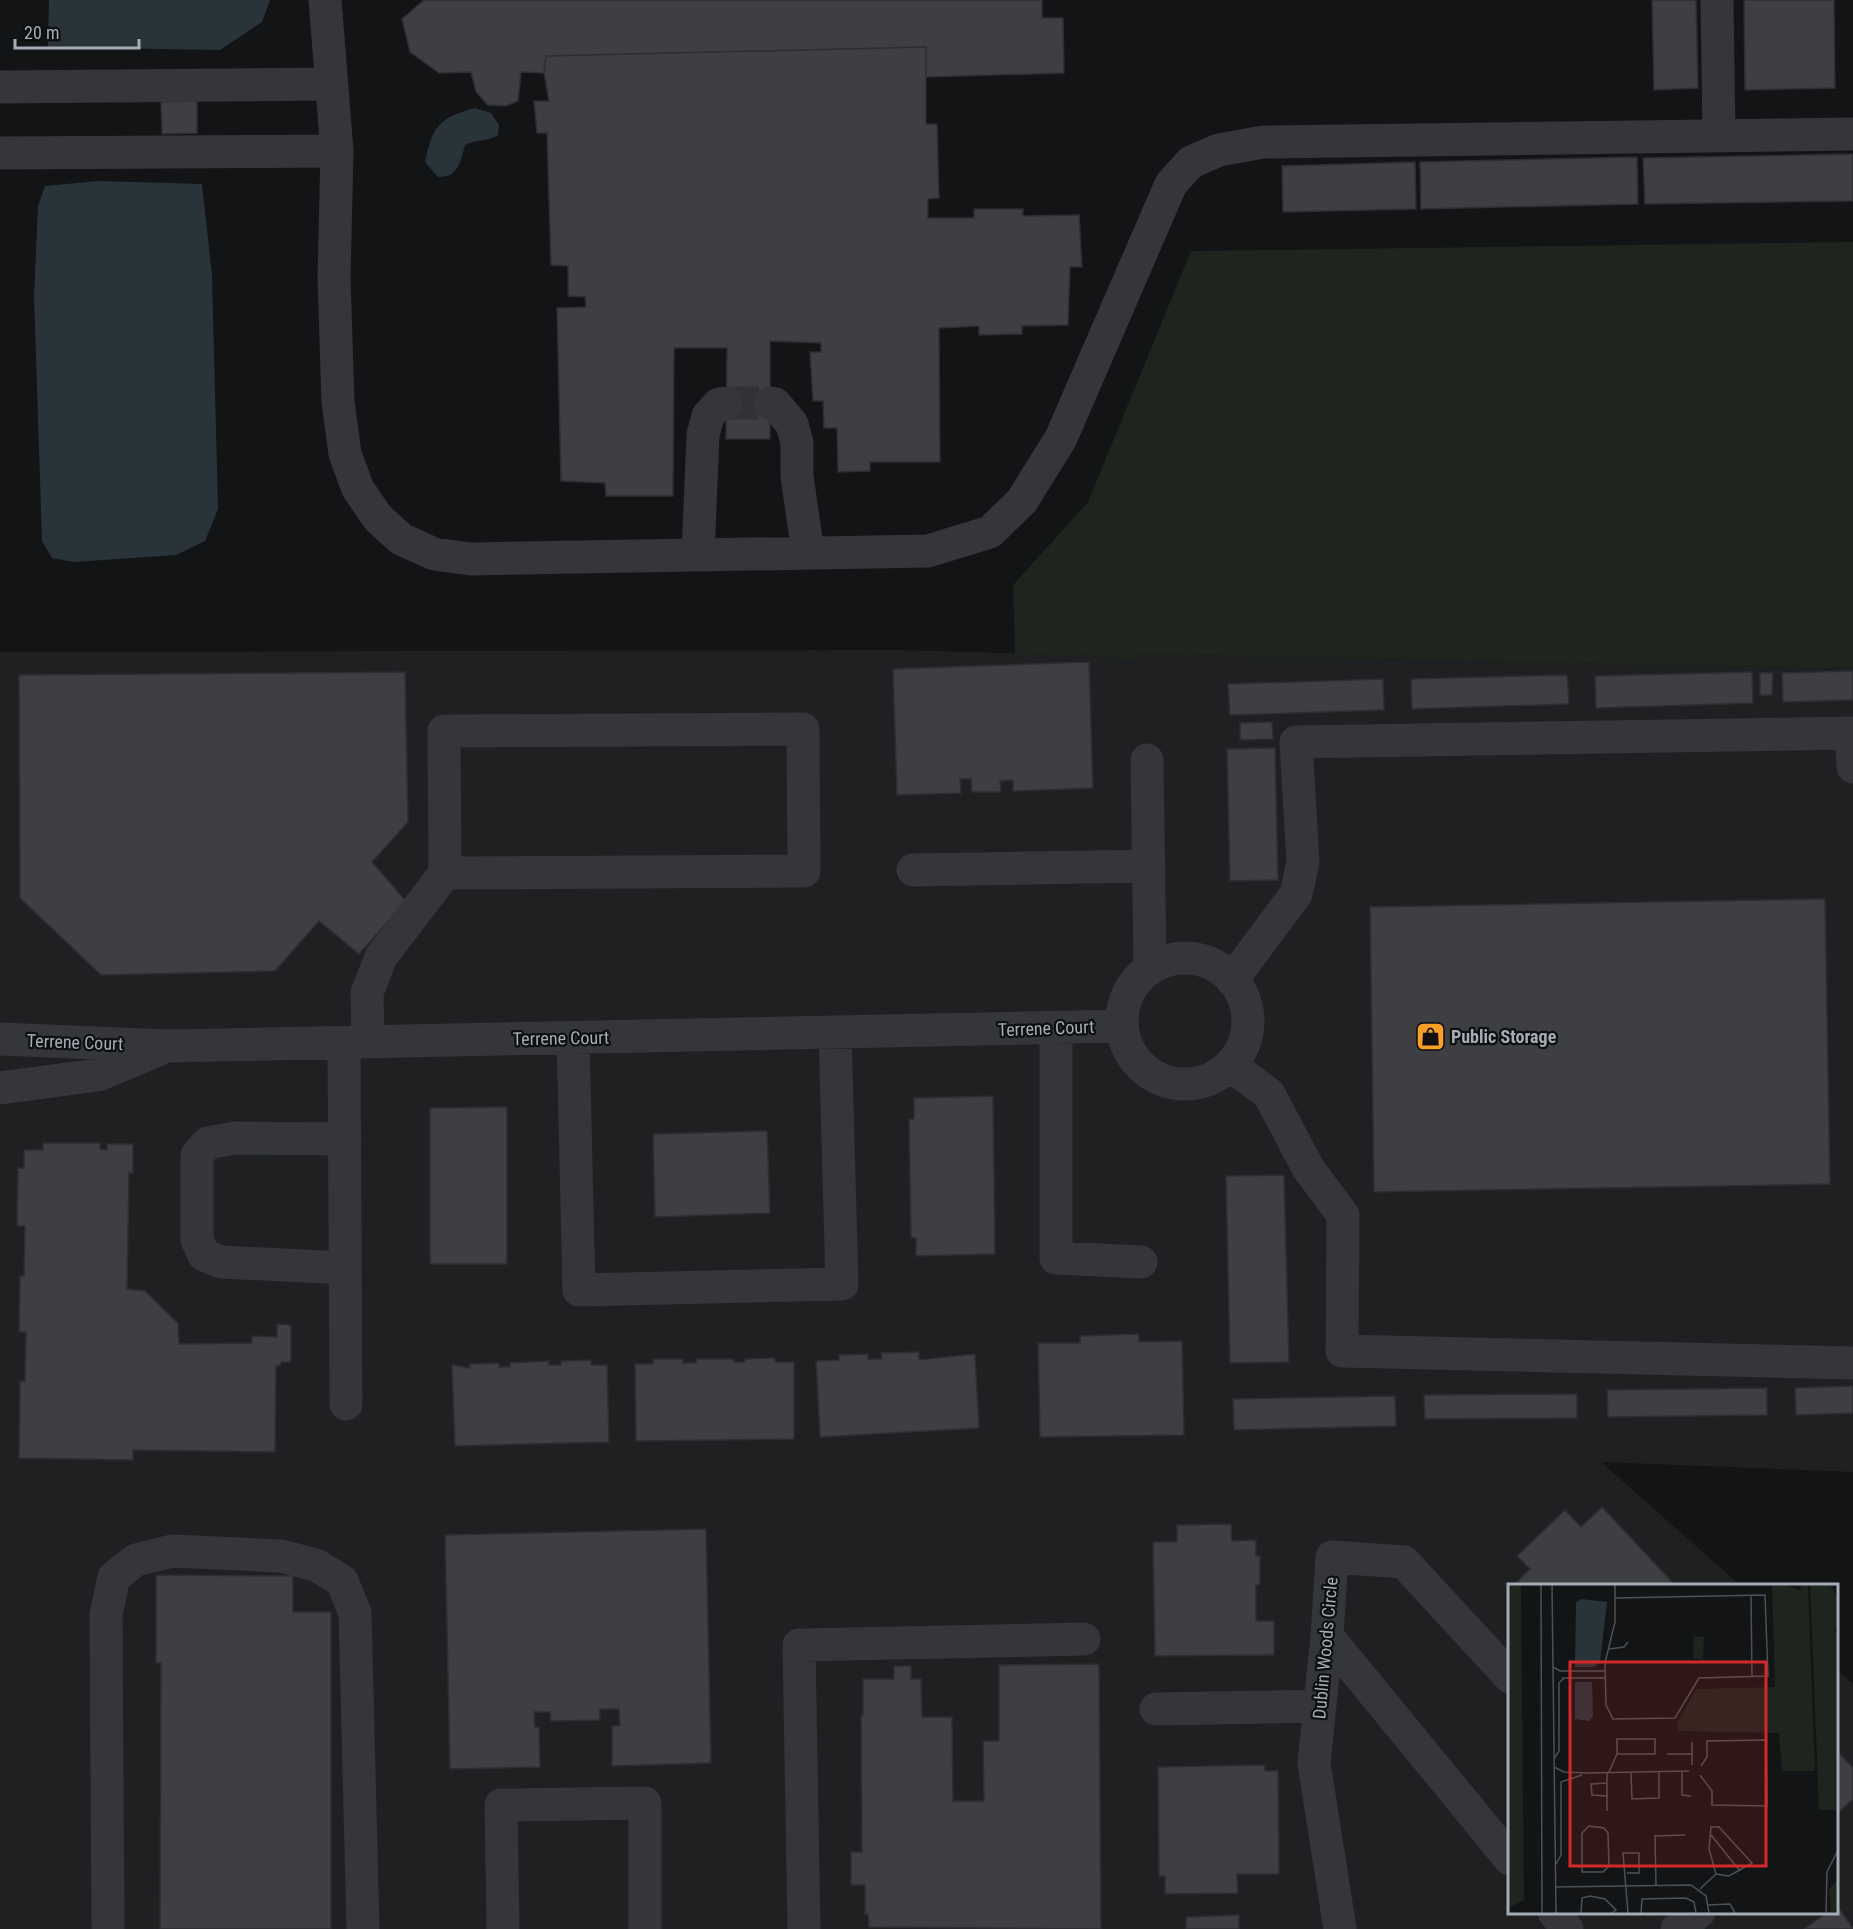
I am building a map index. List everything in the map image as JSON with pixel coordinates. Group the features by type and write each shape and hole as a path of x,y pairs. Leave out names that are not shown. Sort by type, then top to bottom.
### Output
{"street":[{"path":"325,0 337,151 334,278 338,402 345,454 358,489 378,518 401,539 434,554 471,559 928,551 990,532 1022,501 1061,438 1171,184 1191,162 1219,150 1263,141 1853,134"},
{"path":"1717,0 1719,136"},
{"path":"4,87 331,84"},
{"path":"5,153 337,151"},
{"path":"698,555 703,435 708,416 719,404 726,403"},
{"path":"770,403 775,404 792,424 797,443 800,512 808,553"},
{"path":"346,1404 345,1139 356,1042 367,993 381,957 445,873 444,731 803,729 804,871 445,873"},
{"path":"1232,980 1296,894 1303,862 1296,742 1851,734 1853,767"},
{"path":"1147,760 1150,969"},
{"path":"913,870 1149,866"},
{"name":"Terrene Court","path":"1184,958 1202,960 1218,968 1232,980 1243,996 1248,1014 1247,1032 1241,1050 1230,1065 1214,1078 1194,1084 1173,1083 1154,1076 1137,1063 1126,1046 1121,1026 1127,993 1137,980 1150,969 1166,961 1184,958"},
{"name":"Terrene Court","path":"0,1039 168,1046 1121,1026"},
{"path":"1056,1029 1056,1258 1141,1262"},
{"path":"573,1038 579,1290 842,1284 835,1033"},
{"path":"0,1088 98,1075 168,1046"},
{"path":"1230,1065 1269,1094 1308,1168 1343,1215 1342,1351 1853,1363"},
{"path":"345,1139 235,1138 208,1143 197,1155 197,1240 204,1255 221,1262 345,1268"},
{"path":"108,1929 106,1614 114,1577 136,1560 172,1551 281,1556 316,1565 342,1581 355,1613 363,1929"},
{"name":"Dublin Woods Circle","path":"1340,1929 1314,1763 1328,1636 1332,1557 1404,1562 1508,1676"},
{"path":"1328,1636 1508,1858"},
{"path":"804,1929 799,1645 1084,1639"},
{"path":"1155,1709 1320,1706"},
{"path":"503,1929 501,1804 645,1803 645,1929"},
{"path":"1556,1914 1567,1929"},
{"path":"1677,1929 1696,1914"}],"shaded area":[{"path":"49,0 270,0 262,22 220,50 48,47"},
{"path":"475,108 491,113 499,125 498,135 465,145 458,167 450,174 438,177 425,162 435,131 453,115"},
{"path":"98,181 202,184 212,276 218,509 205,541 176,555 74,562 52,558 42,541 34,296 38,206 45,186"},
{"path":"1853,242 1853,669 1137,654 1133,662 1104,656 1015,654 1013,585 1088,502 1191,251"},
{"path":"901,650 1104,656 1133,662 1136,654 1853,669 1853,1472 1601,1462 1739,1584 1508,1584 1508,1914 1838,1914 1838,1671 1853,1684 1853,1929 0,1929 0,652"}],"building":[{"path":"424,0 1042,0 1042,18 1063,18 1064,73 926,77 926,47 546,56 544,73 521,72 518,101 506,106 488,105 476,92 471,72 439,73 410,52 402,19"},
{"path":"1652,0 1696,0 1698,88 1654,90"},
{"path":"1744,0 1834,0 1835,88 1745,90"},
{"path":"926,47 926,124 937,124 939,198 928,199 928,218 974,218 974,209 1023,209 1023,216 1079,215 1082,267 1070,267 1068,325 1022,326 1022,334 979,335 979,326 939,328 940,462 870,462 870,471 838,472 837,428 824,428 823,401 813,401 810,352 821,352 821,343 770,341 770,439 726,439 727,348 674,348 673,496 606,496 605,483 561,481 557,308 586,307 585,297 568,296 568,266 551,265 547,133 537,133 534,101 549,101 544,73 546,56"},
{"path":"197,101 197,133 162,134 161,102"},
{"path":"1853,154 1853,201 1645,204 1643,158"},
{"path":"1637,157 1638,204 1421,209 1420,162"},
{"path":"1415,162 1416,209 1283,212 1282,166"},
{"path":"1089,662 1093,788 1013,791 1013,780 1000,781 1001,792 972,792 971,779 960,779 961,793 897,795 893,669"},
{"path":"1853,671 1853,700 1783,702 1782,673"},
{"path":"405,672 408,822 372,862 406,901 359,954 319,921 275,971 101,975 20,898 19,675"},
{"path":"1752,672 1753,703 1596,708 1595,676"},
{"path":"1760,673 1773,673 1772,695 1760,695"},
{"path":"1567,675 1569,704 1412,709 1411,679"},
{"path":"1383,679 1384,710 1230,715 1228,684"},
{"path":"1272,722 1273,739 1240,740 1240,723"},
{"path":"1275,748 1278,880 1230,881 1227,749"},
{"path":"1825,899 1830,1184 1374,1192 1370,907"},
{"path":"993,1096 995,1254 916,1256 916,1238 911,1238 909,1119 914,1119 914,1098"},
{"path":"507,1107 507,1264 430,1264 430,1108"},
{"path":"767,1131 770,1213 655,1217 653,1134"},
{"path":"43,1143 100,1143 100,1149 107,1150 107,1144 133,1144 133,1173 129,1173 127,1289 145,1291 178,1323 179,1344 252,1343 252,1336 277,1337 277,1324 291,1325 291,1362 281,1362 280,1366 276,1366 275,1452 133,1450 133,1460 19,1458 20,1381 25,1381 26,1332 19,1332 20,1276 24,1276 25,1226 17,1226 18,1168 24,1168 24,1150 43,1150"},
{"path":"1284,1175 1289,1362 1230,1363 1226,1176"},
{"path":"1139,1334 1139,1342 1182,1341 1184,1435 1040,1437 1038,1343 1080,1343 1080,1336"},
{"path":"919,1352 919,1360 975,1354 979,1428 820,1437 816,1361 839,1360 839,1355 868,1354 868,1359 882,1359 881,1353"},
{"path":"775,1358 775,1362 794,1362 794,1439 636,1441 635,1364 653,1364 653,1359 683,1359 683,1363 696,1363 696,1359 734,1359 734,1362 745,1362 745,1359"},
{"path":"591,1360 591,1365 607,1365 609,1442 455,1446 452,1365 470,1368 470,1364 499,1363 499,1367 510,1367 510,1363 549,1361 549,1365 561,1365 561,1361"},
{"path":"1853,1386 1853,1413 1796,1415 1795,1388"},
{"path":"1767,1388 1767,1415 1608,1417 1607,1390"},
{"path":"1577,1394 1577,1418 1425,1419 1424,1395"},
{"path":"1395,1396 1396,1426 1234,1430 1233,1399"},
{"path":"1602,1507 1674,1584 1518,1584 1517,1582 1530,1569 1517,1556 1565,1510 1581,1527"},
{"path":"1231,1524 1232,1541 1256,1540 1256,1556 1260,1556 1260,1585 1256,1585 1256,1621 1274,1621 1274,1655 1155,1656 1153,1542 1177,1542 1177,1525"},
{"path":"706,1529 711,1763 612,1766 612,1726 620,1726 619,1709 600,1709 600,1720 551,1721 550,1712 534,1712 535,1727 539,1727 540,1767 450,1769 445,1535"},
{"path":"156,1575 293,1576 293,1612 331,1612 331,1929 160,1929 161,1663 156,1663"},
{"path":"1099,1664 1101,1929 869,1927 868,1914 865,1914 865,1885 851,1885 851,1852 862,1852 863,1679 894,1679 894,1666 911,1666 911,1679 921,1679 922,1717 952,1717 953,1801 984,1801 983,1741 999,1741 999,1665"},
{"path":"1838,1752 1853,1768 1853,1799 1838,1813"},
{"path":"1265,1765 1265,1771 1278,1771 1279,1874 1237,1874 1238,1893 1165,1894 1165,1876 1159,1876 1158,1767"},
{"path":"1838,1906 1853,1929 1804,1929 1825,1914 1838,1914"},
{"path":"1239,1915 1239,1929 1186,1929 1186,1917"}],"tunnel":[{"path":"726,403 770,403"}],"place":[{"name":"Public Storage","path":"1430,1036"}]}
